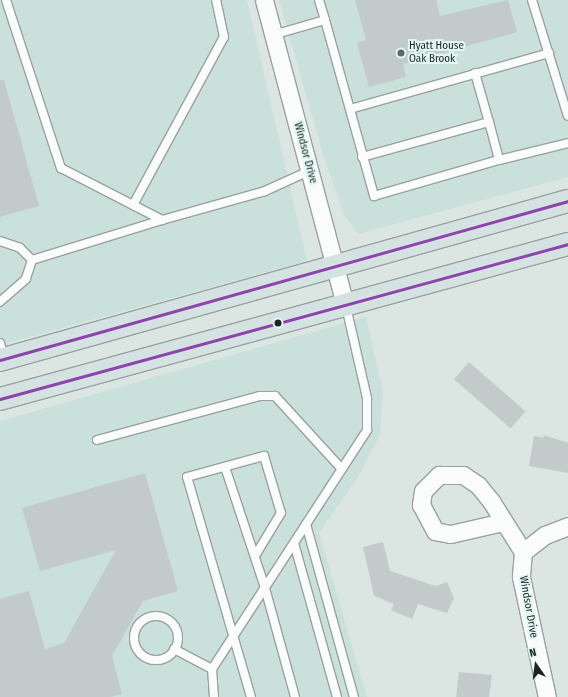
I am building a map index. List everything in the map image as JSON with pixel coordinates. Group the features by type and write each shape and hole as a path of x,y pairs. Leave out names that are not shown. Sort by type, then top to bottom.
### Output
{"main road":[{"path":"2,354 337,268 568,201"},
{"path":"0,399 568,244"}],"street":[{"name":"Windsor Drive","path":"264,0 346,305"},
{"path":"503,522 450,534 435,531 421,505 423,491 439,475 463,475 478,485 503,522 523,552 545,535 568,526"},
{"name":"Windsor Drive","path":"523,552 521,577 547,697"}],"lane":[{"path":"6,0 61,168 162,220"},
{"path":"133,205 224,37 216,0"},
{"path":"319,0 374,196 499,160 568,143"},
{"path":"532,0 568,116"},
{"path":"273,35 325,20"},
{"path":"350,109 549,53"},
{"path":"475,73 499,160"},
{"path":"362,157 489,122"},
{"path":"32,260 162,220 265,191 309,171"},
{"path":"0,241 20,248 32,260"},
{"path":"0,302 26,279 32,260"},
{"path":"214,697 212,669 367,430 367,398 346,305"},
{"path":"97,440 260,396 275,396 342,469"},
{"path":"251,697 187,477 264,456 281,513 255,556"},
{"path":"225,467 265,588 295,697"},
{"path":"306,524 354,697"},
{"path":"294,543 337,697"},
{"path":"150,616 170,620 177,632 174,649 161,659 146,657 136,647 138,625 150,616"},
{"path":"174,649 212,669"}],"shaded area":[{"path":"0,0 247,0 307,261 0,345"},
{"path":"279,0 568,0 568,177 358,234 344,215 323,154"},
{"path":"366,317 383,392 380,435 358,477 319,533 367,697 0,697 0,421"}],"building":[{"name":"Hyatt House Oak Brook","path":"355,0 436,0 440,16 508,0 517,32 403,64 406,77 369,87 357,43 366,40"},
{"path":"0,80 4,80 39,206 0,217"},
{"path":"469,362 526,411 511,429 454,379"},
{"path":"544,435 568,443 568,473 529,466 534,436 543,438"},
{"path":"145,473 178,591 143,601 112,656 122,694 111,697 0,697 0,599 29,591 45,649 64,643 116,550 40,571 22,508"},
{"path":"383,542 390,571 436,586 447,582 454,598 447,613 418,604 412,619 391,610 394,604 374,596 363,547"},
{"path":"459,672 492,675 489,697 456,697"}],"transit line":[{"path":"0,360 568,201"},
{"path":"0,399 568,244"}],"place":[{"name":"Hyatt House Oak Brook","path":"401,53"}]}
